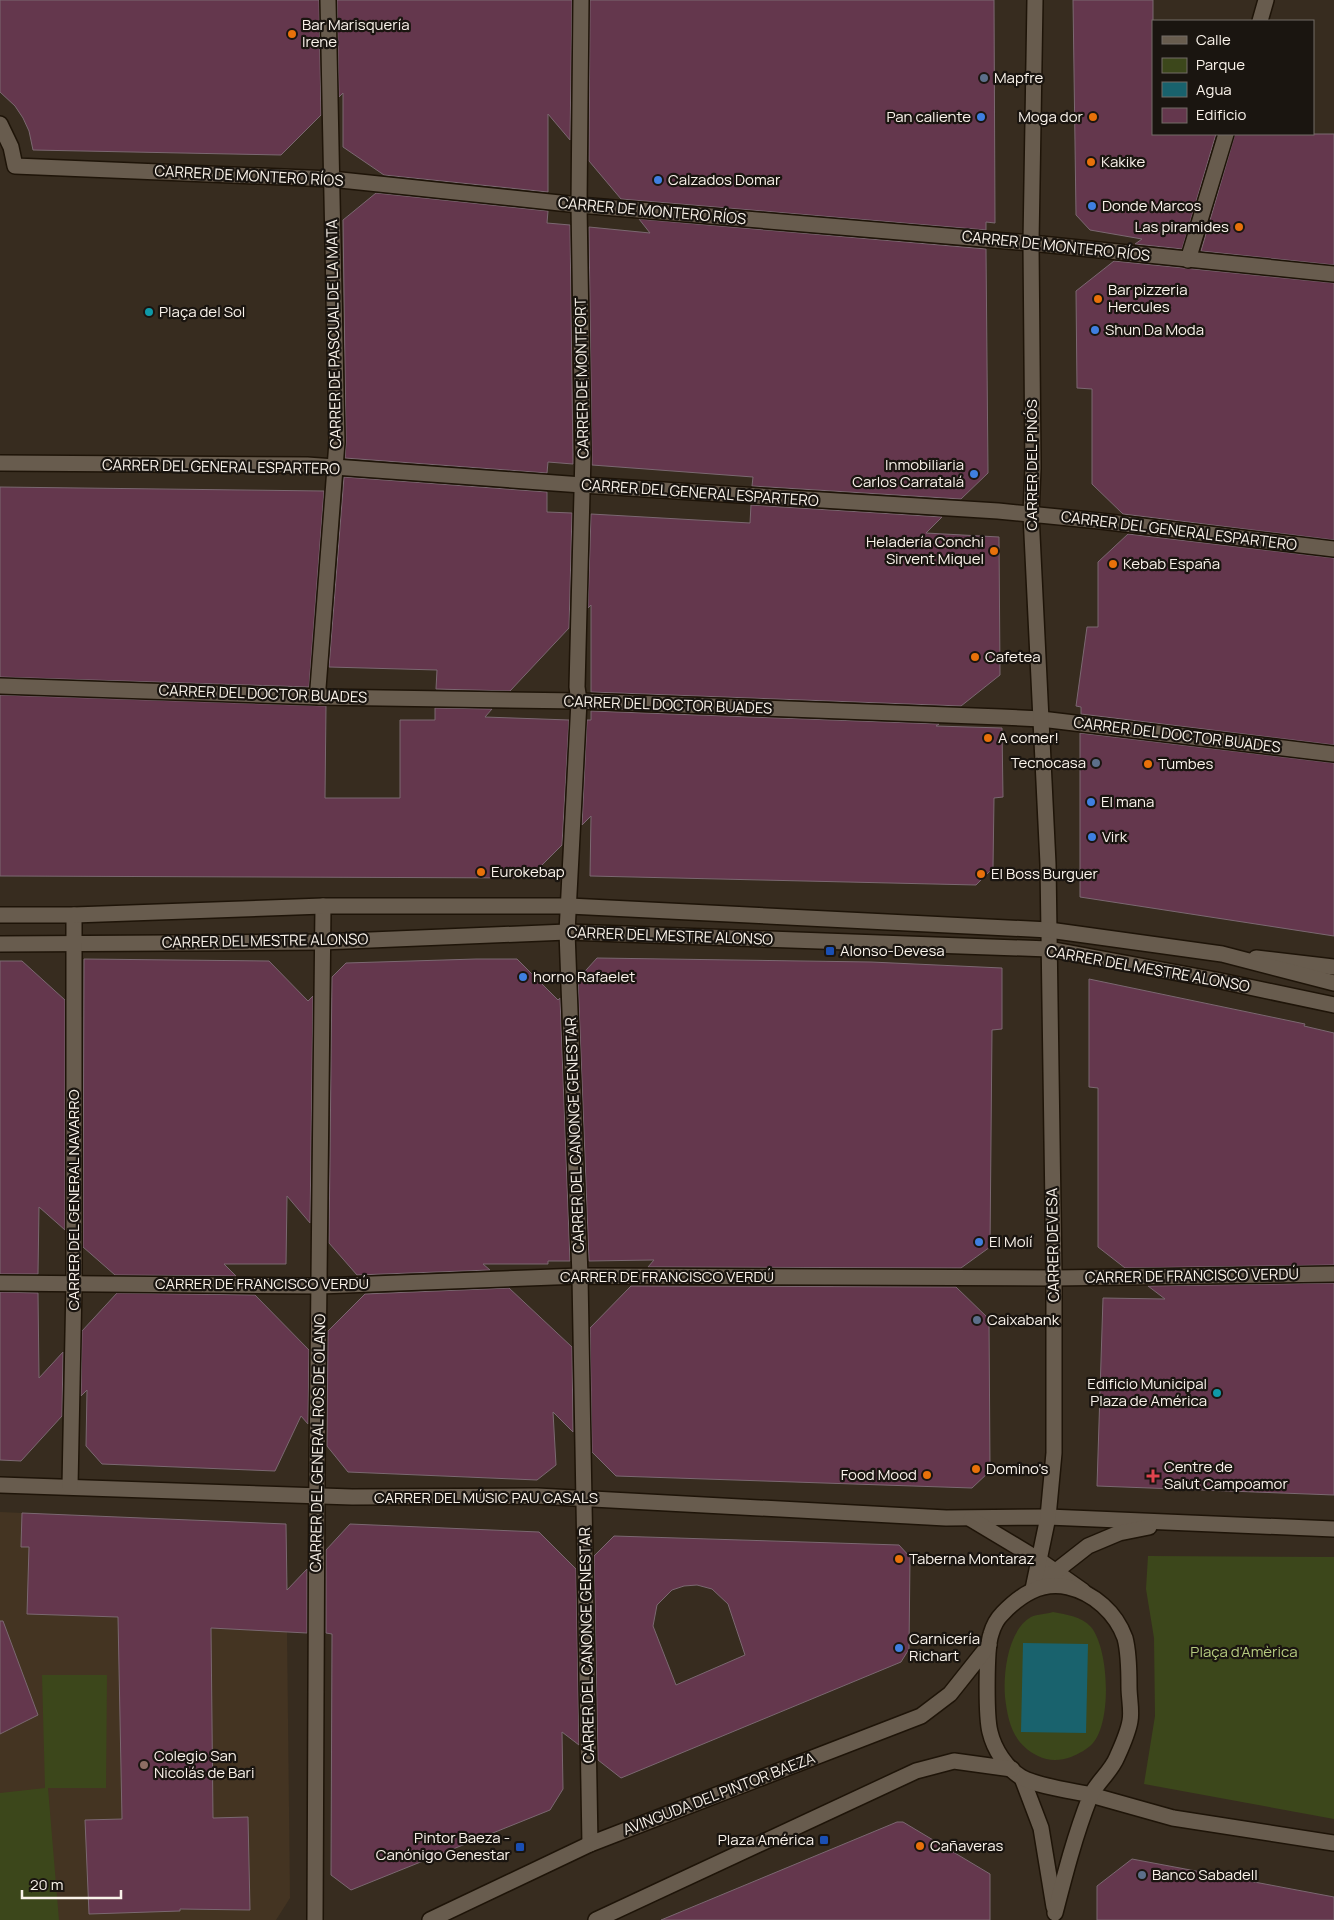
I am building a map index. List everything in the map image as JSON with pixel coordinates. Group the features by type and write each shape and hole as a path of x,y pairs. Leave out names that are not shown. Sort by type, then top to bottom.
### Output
{"street":[{"name":"CARRER DE PASCUAL DE LA MATA","path":"319,697 318,688 337,442 328,0"},
{"name":"CARRER DE MONTFORT","path":"569,906 579,701 577,688 582,485 579,205 581,0"},
{"name":"CARRER DEL PINÓS","path":"1035,0 1031,243 1033,458 1031,514 1048,864 1048,930"},
{"path":"1260,20 1266,0"},
{"name":"CARRER DE MONTERO RÍOS","path":"0,124 11,147 15,166 331,179 579,205 1031,243 1334,274"},
{"path":"1188,260 1226,135"},
{"name":"CARRER DEL GENERAL ESPARTERO","path":"0,463 307,465 1031,514 1334,549"},
{"name":"CARRER DEL DOCTOR BUADES","path":"0,686 319,697 579,701 1040,719 1334,754"},
{"name":"CARRER DEL MESTRE ALONSO","path":"0,915 323,906 569,906 1048,930 1334,967"},
{"name":"CARRER DEL GENERAL ROS DE OLANO","path":"315,1920 323,906"},
{"name":"CARRER DEL CANONGE GENESTAR","path":"569,906 567,932 580,1276 585,1498 590,1844"},
{"name":"CARRER DEL GENERAL NAVARRO","path":"70,1486 74,1283 74,914"},
{"name":"CARRER DEVESA","path":"1033,1589 1048,1517 1054,1453 1054,1278 1048,930"},
{"name":"CARRER DEL MESTRE ALONSO","path":"0,944 322,942 567,932 1049,949 1216,980 1334,1005"},
{"name":"CARRER DEL MESTRE ALONSO","path":"1222,954 1334,983"},
{"name":"CARRER DE FRANCISCO VERDÚ","path":"0,1282 320,1286 580,1276 1054,1278 1334,1274"},
{"name":"CARRER DEL MÚSIC PAU CASALS","path":"0,1485 317,1496 537,1496 971,1519 1048,1517"},
{"path":"1048,1517 1334,1528"},
{"name":"CARRER DEL MÚSIC PAU CASALS","path":"971,1519 1039,1560 1084,1592 1112,1615 1125,1639 1130,1721 1117,1758 1091,1795 1071,1851 1055,1916"},
{"path":"1055,1916 1041,1828 1017,1774 996,1750 989,1730 989,1645 991,1634 999,1617 1021,1596 1033,1589 1088,1546 1119,1533 1177,1522"},
{"path":"1033,1589 1049,1586 1066,1587 1084,1592"},
{"name":"AVINGUDA DEL PINTOR BAEZA","path":"430,1920 590,1844 921,1716 950,1694 989,1645"},
{"path":"603,1918 916,1771 954,1761 1017,1774 1062,1790 1091,1795 1173,1818 1334,1843"}],"shaded area":[{"name":"Colegio San Nicolás de Bari","path":"0,1512 132,1518 287,1632 290,1898 276,1920 0,1920"}],"green space":[{"name":"Plaça d'Amèrica","path":"1148,1556 1334,1557 1334,1819 1144,1784 1155,1716 1154,1638 1146,1589"},
{"path":"1053,1612 1078,1618 1091,1627 1102,1651 1106,1685 1103,1719 1099,1733 1093,1743 1071,1757 1054,1760 1038,1756 1017,1739 1010,1723 1005,1697 1006,1665 1012,1642 1017,1632 1023,1623 1031,1617"},
{"path":"42,1675 107,1675 106,1788 48,1788 59,1920 0,1920 0,1793 45,1788"}],"water":[{"path":"1023,1643 1088,1644 1086,1733 1021,1732"}],"building":[{"path":"0,0 319,0 321,115 281,155 33,150 29,131 23,118 15,106 0,92"},
{"path":"337,0 572,0 570,140 548,114 548,192 384,175 343,147 343,93 339,97"},
{"path":"590,0 994,0 995,223 986,222 986,230 621,199 589,161"},
{"path":"1073,0 1153,0 1152,135 1216,135 1182,249 1135,244 1142,239 1090,230 1076,215"},
{"path":"1334,134 1334,265 1201,251 1235,135"},
{"path":"376,193 548,211 547,223 570,225 573,464 548,462 547,473 345,458 343,220"},
{"path":"639,219 986,249 988,473 961,499 752,486 753,477 592,465 589,227 650,233"},
{"path":"1114,261 1334,283 1334,540 1123,514 1092,484 1092,389 1077,388 1076,291"},
{"path":"344,477 547,492 547,512 572,513 569,628 510,691 436,689 437,670 329,667"},
{"path":"0,487 324,491 309,687 0,677"},
{"path":"751,505 942,517 926,533 999,537 1000,675 961,706 591,692 591,605 588,608 591,514 750,523"},
{"path":"1128,534 1334,558 1334,745 1081,714 1081,707 1076,706 1087,627 1098,627 1098,562"},
{"path":"0,695 326,706 325,798 400,798 400,720 435,720 435,708 492,709 485,717 569,720 562,845 529,878 0,876"},
{"path":"591,711 1002,728 1003,797 994,798 993,868 976,885 590,876 591,816 582,825 587,720 591,720"},
{"path":"1080,733 1334,763 1334,936 1080,897"},
{"path":"597,958 871,962 1002,968 1002,1029 992,1030 990,1247 961,1268 648,1267 654,1260 589,1261 578,979"},
{"path":"84,959 269,961 308,1001 313,996 310,1223 287,1196 286,1264 224,1264 236,1276 115,1275 83,1247"},
{"path":"517,959 558,1000 560,998 570,1261 548,1261 548,1264 483,1264 490,1270 357,1275 329,1243 332,977 346,963"},
{"path":"0,961 22,961 65,1000 65,1230 39,1207 38,1274 0,1274"},
{"path":"1089,979 1305,1024 1304,1026 1334,1033 1334,1265 1125,1268 1098,1247 1098,1088 1089,1087"},
{"name":"Edificio Municipal Plaza de América","path":"1334,1283 1334,1495 1097,1486 1103,1298 1165,1299 1148,1286"},
{"path":"631,1286 956,1287 989,1319 990,1471 972,1488 616,1476 592,1452 590,1328"},
{"path":"509,1288 572,1347 573,1432 553,1412 556,1465 537,1480 348,1472 327,1446 328,1331 365,1294"},
{"path":"0,1292 38,1293 39,1378 63,1352 62,1416 21,1461 0,1460"},
{"path":"117,1293 255,1295 309,1350 308,1424 301,1416 275,1471 102,1464 86,1446 87,1390 81,1396 82,1331"},
{"path":"22,1513 286,1524 287,1590 307,1569 307,1633 211,1628 213,1818 248,1817 250,1910 180,1909 180,1911 89,1914 85,1820 122,1819 118,1617 27,1614 29,1547 21,1547"},
{"path":"350,1524 539,1532 576,1569 579,1745 562,1732 563,1789 550,1810 351,1890 331,1875 332,1634 326,1633 326,1550"},
{"path":"614,1536 899,1545 910,1557 909,1649 901,1662 621,1778 598,1760 594,1556","holes":["697,1585 712,1589 728,1604 745,1655 676,1685 653,1626 657,1605 672,1590 684,1586"]},
{"path":"0,1621 3,1621 38,1715 0,1734"},
{"path":"897,1822 903,1822 990,1874 990,1920 661,1920"},
{"path":"1132,1859 1334,1897 1334,1920 1097,1920 1097,1886"}],"place":[{"name":"Bar Marisquería Irene","path":"292,34"},
{"name":"Mapfre","path":"984,78"},
{"name":"Pan caliente","path":"981,117"},
{"name":"Moga dor","path":"1093,117"},
{"name":"Kakike","path":"1091,162"},
{"name":"Calzados Domar","path":"658,180"},
{"name":"Donde Marcos","path":"1092,206"},
{"name":"Las piramides","path":"1239,227"},
{"name":"Bar pizzeria Hercules","path":"1098,299"},
{"name":"Plaça del Sol","path":"149,312"},
{"name":"Shun Da Moda","path":"1095,330"},
{"name":"Inmobiliaria Carlos Carratalá","path":"974,474"},
{"name":"Heladería Conchi Sirvent Miquel","path":"994,551"},
{"name":"Kebab España","path":"1113,564"},
{"name":"Cafetea","path":"975,657"},
{"name":"A comer!","path":"988,738"},
{"name":"Tecnocasa","path":"1096,763"},
{"name":"Tumbes","path":"1148,764"},
{"name":"El mana","path":"1091,802"},
{"name":"Virk","path":"1092,837"},
{"name":"Eurokebap","path":"481,872"},
{"name":"El Boss Burguer","path":"981,874"},
{"name":"Alonso-Devesa","path":"830,951"},
{"name":"horno Rafaelet","path":"523,977"},
{"name":"El Molí","path":"979,1242"},
{"name":"Caixabank","path":"977,1320"},
{"name":"Edificio Municipal Plaza de América","path":"1217,1393"},
{"name":"Domino's","path":"976,1469"},
{"name":"Food Mood","path":"927,1475"},
{"name":"Centre de Salut Campoamor","path":"1153,1476"},
{"name":"Taberna Montaraz","path":"899,1559"},
{"name":"Carnicería Richart","path":"899,1648"},
{"name":"Colegio San Nicolás de Bari","path":"144,1765"},
{"name":"Plaza América","path":"824,1840"},
{"name":"Cañaveras","path":"920,1846"},
{"name":"Pintor Baeza - Canónigo Genestar","path":"520,1847"},
{"name":"Banco Sabadell","path":"1142,1875"}]}
